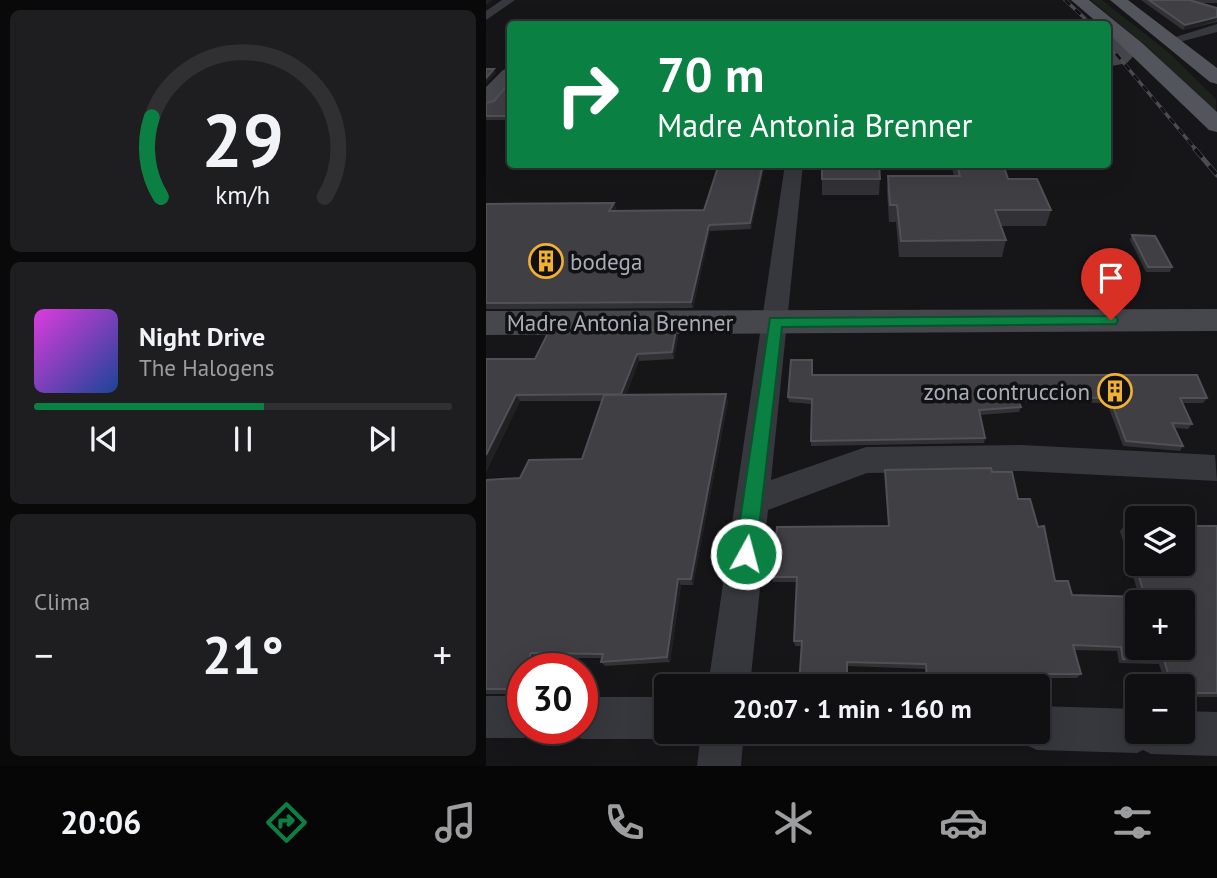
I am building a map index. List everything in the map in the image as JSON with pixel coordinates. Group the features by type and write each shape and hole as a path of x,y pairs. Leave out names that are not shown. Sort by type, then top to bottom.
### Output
{"main road":[{"path":"1080,0 1105,21"},
{"path":"1118,0 1216,78"},
{"path":"1111,26 1216,125"}],"street":[{"path":"486,16 509,0"},
{"path":"1080,0 1083,8 1097,21"},
{"path":"1171,40 1216,28"},
{"path":"1111,36 1128,52 1120,59 1111,60"},
{"path":"486,99 507,66"},
{"path":"730,674 794,168"},
{"name":"Madre Antonia Brenner","path":"486,323 1216,320"},
{"path":"752,501 866,460 1022,458 1215,468"},
{"path":"486,717 507,717"},
{"path":"598,718 654,718"},
{"path":"1050,728 1125,731"},
{"path":"1195,733 1216,733"},
{"path":"719,766 722,744"}],"shaded area":[{"path":"1091,0 1102,0 1169,53 1216,99 1216,117 1154,53"}],"building":[{"path":"1149,0 1189,0 1217,8 1217,17 1185,25"},
{"path":"486,69 494,69 486,78"},
{"path":"507,86 505,116 486,116 486,103 494,101"},
{"path":"718,168 762,168 750,223 709,225 691,302 486,303 486,204 614,203 609,211 704,210"},
{"path":"822,168 879,168 880,179 822,179"},
{"path":"958,168 1004,168 1008,179 1037,179 1051,210 995,210 1006,240 901,241 897,205 890,205 888,176 960,176"},
{"path":"1132,235 1155,236 1172,267 1148,267"},
{"path":"676,330 672,352 637,354 621,394 516,395 486,455 486,359 535,359 549,331"},
{"path":"791,360 812,360 812,375 1197,375 1207,398 1180,398 1192,424 1172,423 1183,446 1126,441 1110,398 1017,397 1021,407 979,410 985,438 811,441 812,399 788,397"},
{"path":"726,394 691,579 678,579 667,657 601,662 603,654 598,653 507,653 507,689 486,689 486,480 520,478 529,460 582,459 604,395"},
{"path":"991,468 992,472 1012,472 1018,499 1030,499 1038,527 1044,526 1055,581 1068,581 1072,595 1125,596 1125,659 1121,647 1073,645 1081,674 927,674 926,664 847,662 847,674 800,674 802,641 794,641 797,577 772,577 777,527 889,526 885,470"},
{"path":"1195,526 1217,526 1217,693 1195,693 1195,674 1168,674 1164,660 1195,660 1195,590 1143,590 1139,576 1195,576"}],"railway":[{"path":"1065,0 1088,21"},
{"path":"1111,48 1197,151"},
{"path":"1195,149 1217,175"}],"place":[{"name":"bodega","path":"546,261"},
{"name":"zona contruccion","path":"1115,391"}],"route":[{"path":"746,554 775,322 1111,320"}]}
